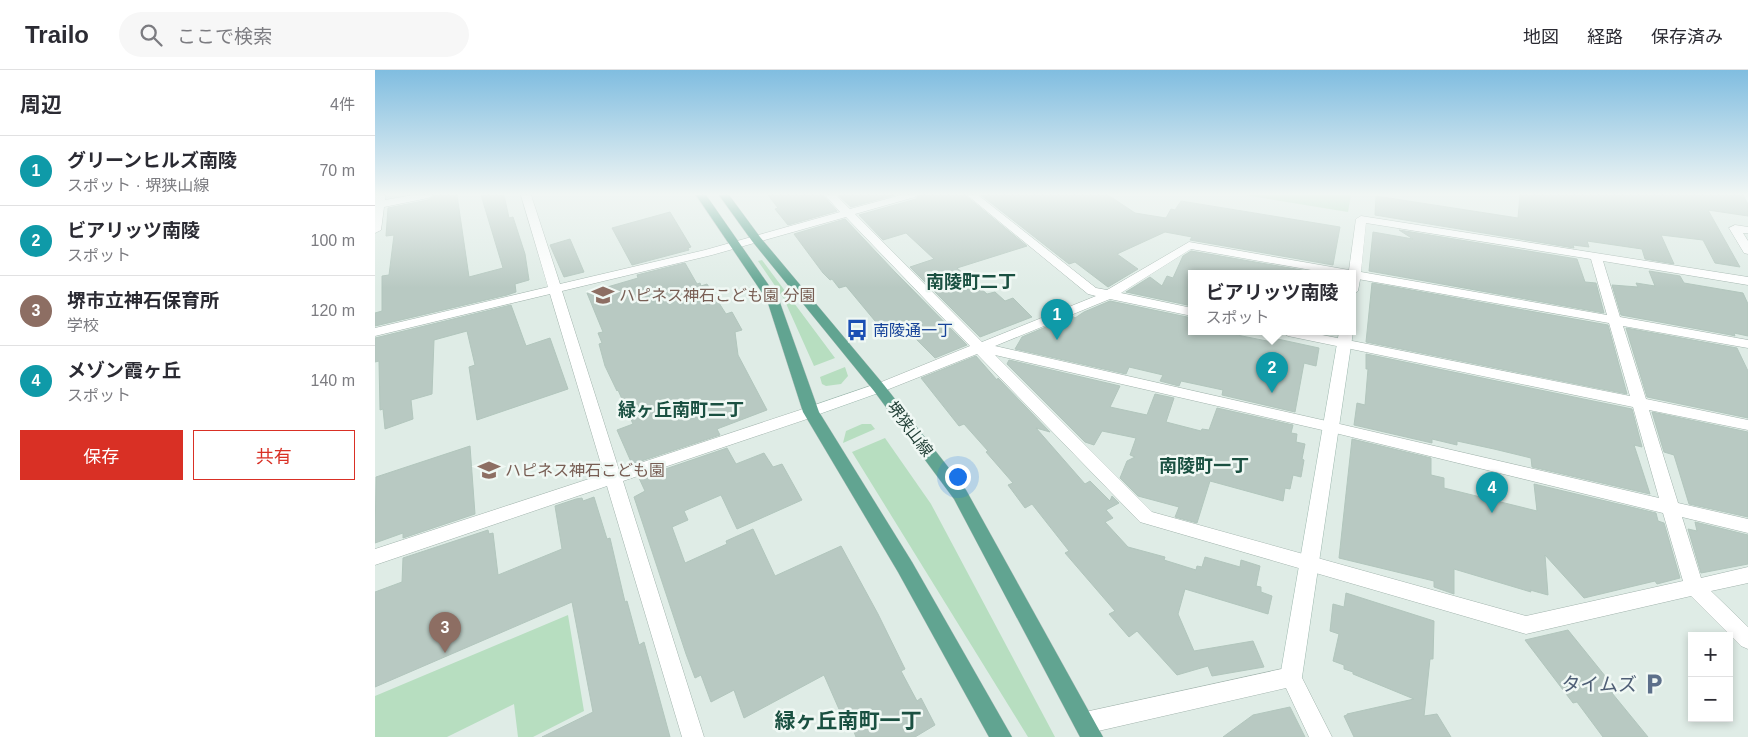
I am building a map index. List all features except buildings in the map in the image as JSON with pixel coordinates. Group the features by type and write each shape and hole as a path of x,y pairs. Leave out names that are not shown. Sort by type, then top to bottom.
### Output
{"main road":[{"path":"722,226 773,300 811,412 905,567 1001,737"},
{"name":"堺狭山線","path":"747,226 879,388 960,495 1089,730"}],"street":[{"path":"536,226 693,737"},
{"path":"375,332 735,245 802,226"},
{"path":"861,226 1146,518 1526,625 1748,575"},
{"path":"1011,226 1092,291 1188,311"},
{"path":"1355,270 1360,226"},
{"path":"1400,226 1748,281"},
{"path":"1748,230 1735,228 1748,251"},
{"path":"375,557 879,388 1107,295 1189,245 1332,270"},
{"path":"1596,257 1694,587 1748,640"},
{"path":"1356,274 1748,344"},
{"path":"1322,335 1345,337 1639,403 1748,425"},
{"path":"1321,737 1291,677 1345,337"},
{"path":"979,347 1670,506 1748,526"},
{"path":"1089,730 1291,677"}],"green space":[{"path":"762,260 835,358 814,366 784,299 758,261"},
{"path":"845,367 848,376 841,384 826,386 822,384 820,377"},
{"path":"862,424 871,424 875,429 843,443 846,431"},
{"path":"885,438 931,504 1055,737 1028,737 852,452"},
{"path":"568,615 584,711 533,737 518,737 514,704 447,737 375,737 375,696"}],"place":[{"name":"ハピネス神石こども園 分園","path":"603,295"},
{"name":"南陵通一丁","path":"857,330"},
{"name":"グリーンヒルズ南陵","path":"1057,340"},
{"name":"ビアリッツ南陵","path":"1272,393"},
{"name":"ハピネス神石こども園","path":"489,470"},
{"name":"メゾン霞ヶ丘","path":"1492,513"},
{"name":"堺市立神石保育所","path":"445,653"},
{"name":"タイムズ","path":"1654,684"}],"district":[{"name":"南陵町二丁","path":"971,282"},
{"name":"緑ヶ丘南町二丁","path":"681,410"},
{"name":"南陵町一丁","path":"1204,466"},
{"name":"緑ヶ丘南町一丁","path":"848,720"}]}
